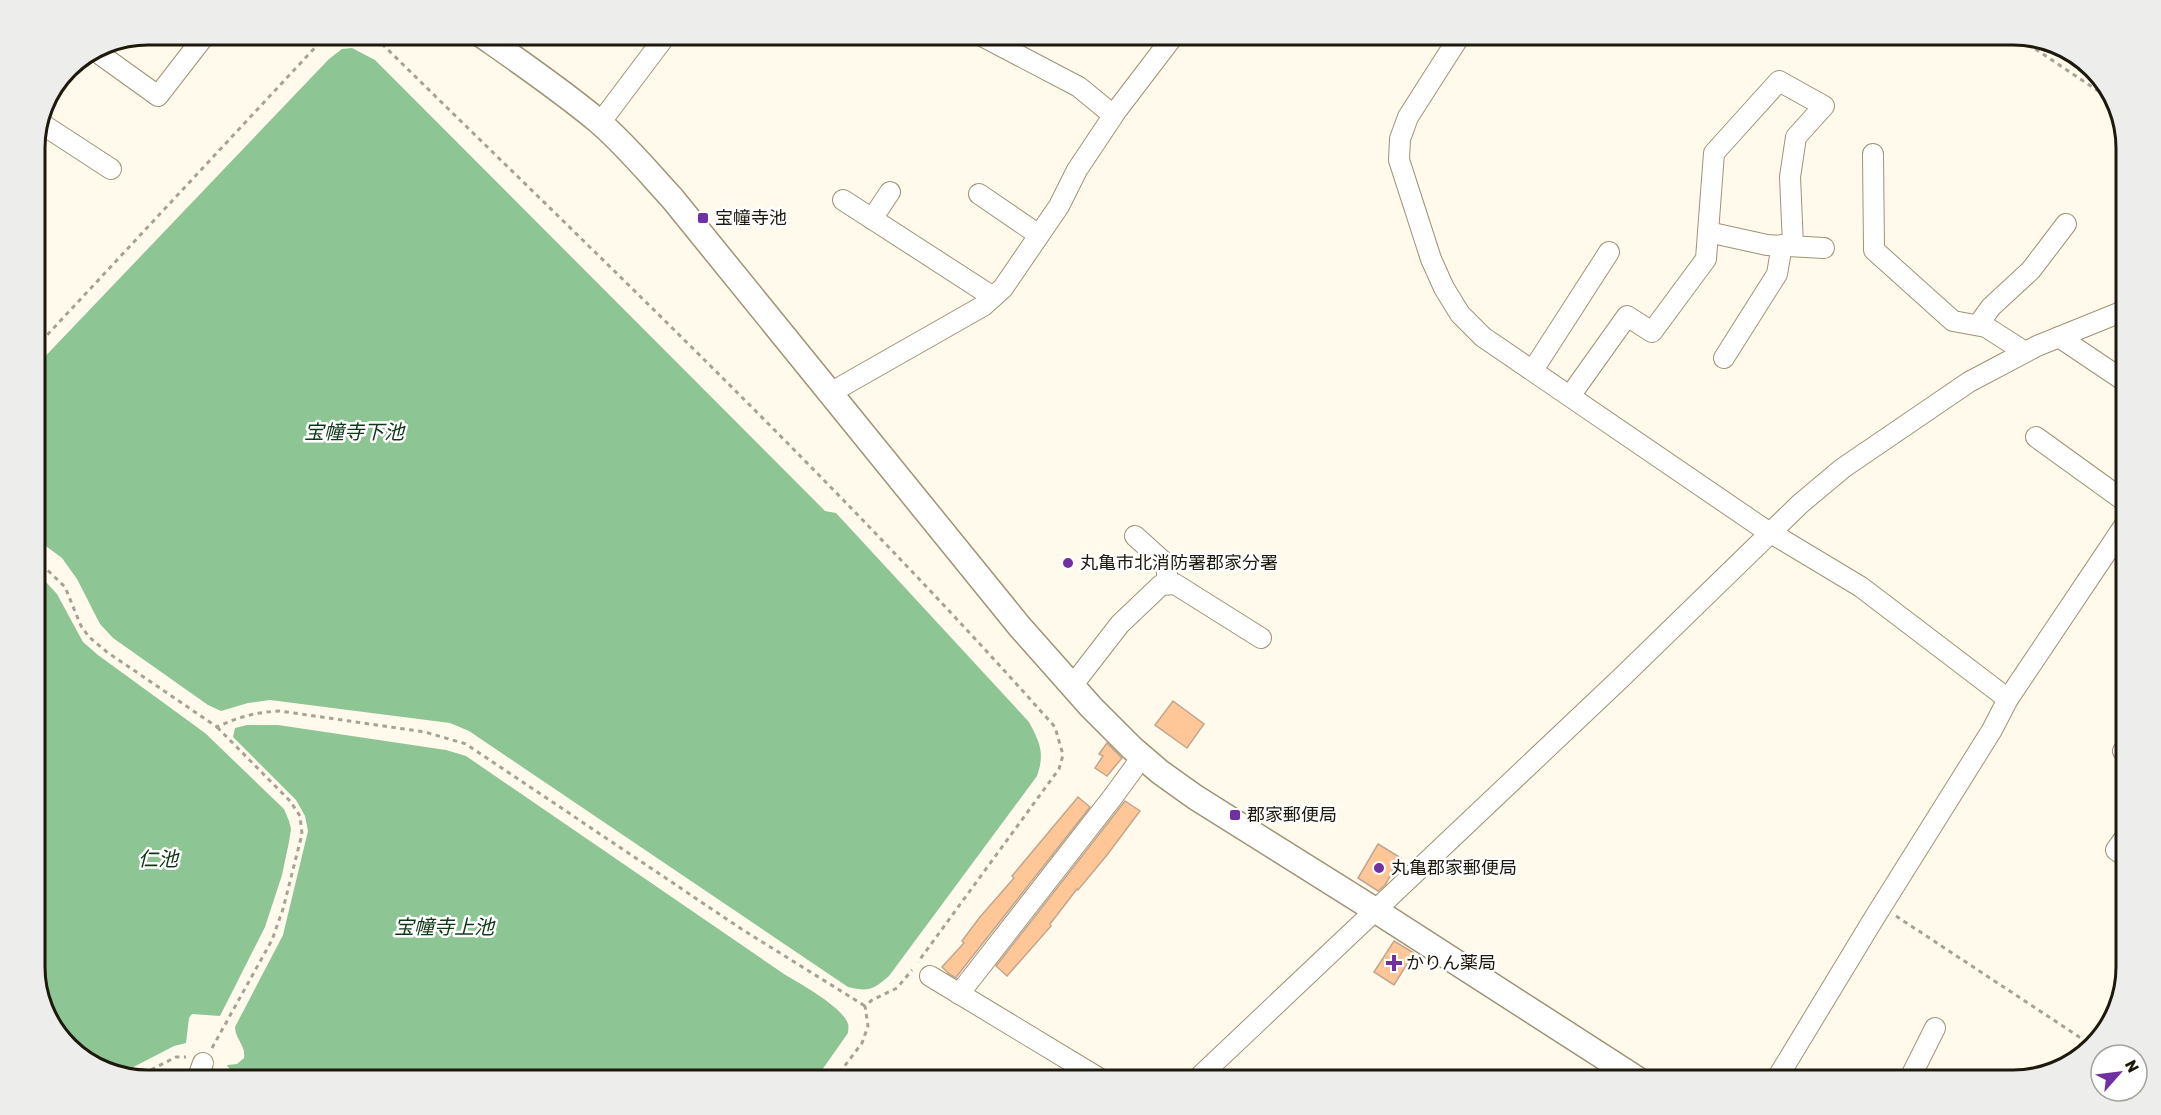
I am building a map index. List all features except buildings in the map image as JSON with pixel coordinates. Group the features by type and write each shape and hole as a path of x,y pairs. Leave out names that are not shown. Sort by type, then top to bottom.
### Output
{"street":[{"path":"102,56 158,96 197,45"},
{"path":"496,45 547,80 600,123 672,198 1020,627 1091,707 1142,756 1195,797 1623,1070"},
{"path":"600,123 659,45"},
{"path":"999,45 1079,87 1113,115"},
{"path":"830,393 983,306 1003,288 1059,206 1077,170 1113,115 1167,45"},
{"path":"1454,45 1408,117 1400,139 1399,160 1431,259 1444,288 1460,314 1476,330 1671,467 1770,533 1861,587 2008,699"},
{"path":"1570,396 1627,316 1652,332 1706,259 1714,153 1779,81 1824,106 1796,137 1790,177 1788,245 1777,274 1724,358"},
{"path":"47,127 111,170"},
{"path":"1873,154 1874,250 1953,321 1986,327 2025,352"},
{"path":"872,219 890,192"},
{"path":"979,194 1039,235"},
{"path":"843,200 993,297"},
{"path":"1978,325 1991,307 2031,270 2066,224"},
{"path":"1708,232 1767,245 1824,248"},
{"path":"1533,370 1609,252"},
{"path":"1207,1070 1612,686 1800,504 1843,468 1969,381 2025,352 2116,314"},
{"path":"2060,337 2116,375"},
{"path":"2036,436 2116,495"},
{"path":"1134,536 1166,564 1167,584"},
{"path":"1782,1070 1992,730 2008,699 2116,538"},
{"path":"1072,686 1120,624 1161,585 1175,584 1261,638"},
{"path":"958,994 1112,798 1142,756"},
{"path":"930,976 1085,1070"},
{"path":"1914,1070 1935,1028"}],"path":[{"path":"45,337 317,45"},
{"path":"383,45 724,377 870,526 1055,727 1064,755 1059,769 904,981 897,988 865,1006"},
{"path":"2032,47 2100,92"},
{"path":"45,568 64,587 81,626 89,637 107,652 217,727 290,801 300,816 302,834 283,909 272,940 201,1070"},
{"path":"217,727 261,711 280,711 425,732 466,744 743,930 865,1006 868,1026 862,1043 842,1070"},
{"path":"1873,920 1886,909 2085,1041"},
{"path":"151,1070 176,1057 192,1057 199,1070"}],"water":[{"name":"宝幢寺下池","path":"352,48 375,60 825,511 836,513 1029,722 1041,754 1037,776 889,976 874,987 861,989 848,987 469,731 450,723 270,700 248,703 221,711 208,705 113,638 100,624 77,579 62,558 45,545 45,357 329,59 342,49"},
{"name":"仁池","path":"45,581 57,594 83,642 205,733 284,809 289,821 291,829 282,875 265,927 220,1016 192,1014 189,1018 186,1043 174,1046 131,1068 121,1067 102,1059 80,1045 62,1024 50,1000 45,974"},
{"name":"宝幢寺上池","path":"247,725 278,725 446,750 466,756 784,974 820,996 844,1017 848,1025 848,1033 822,1070 230,1070 227,1065 237,1064 244,1058 235,1027 283,935 308,831 305,816 296,800 233,737 235,728"}],"place":[{"name":"宝幢寺池","path":"703,218"},
{"name":"丸亀市北消防署郡家分署","path":"1068,563"},
{"name":"郡家郵便局","path":"1235,815"},
{"name":"丸亀郡家郵便局","path":"1379,868"},
{"name":"かりん薬局","path":"1394,963"}]}
